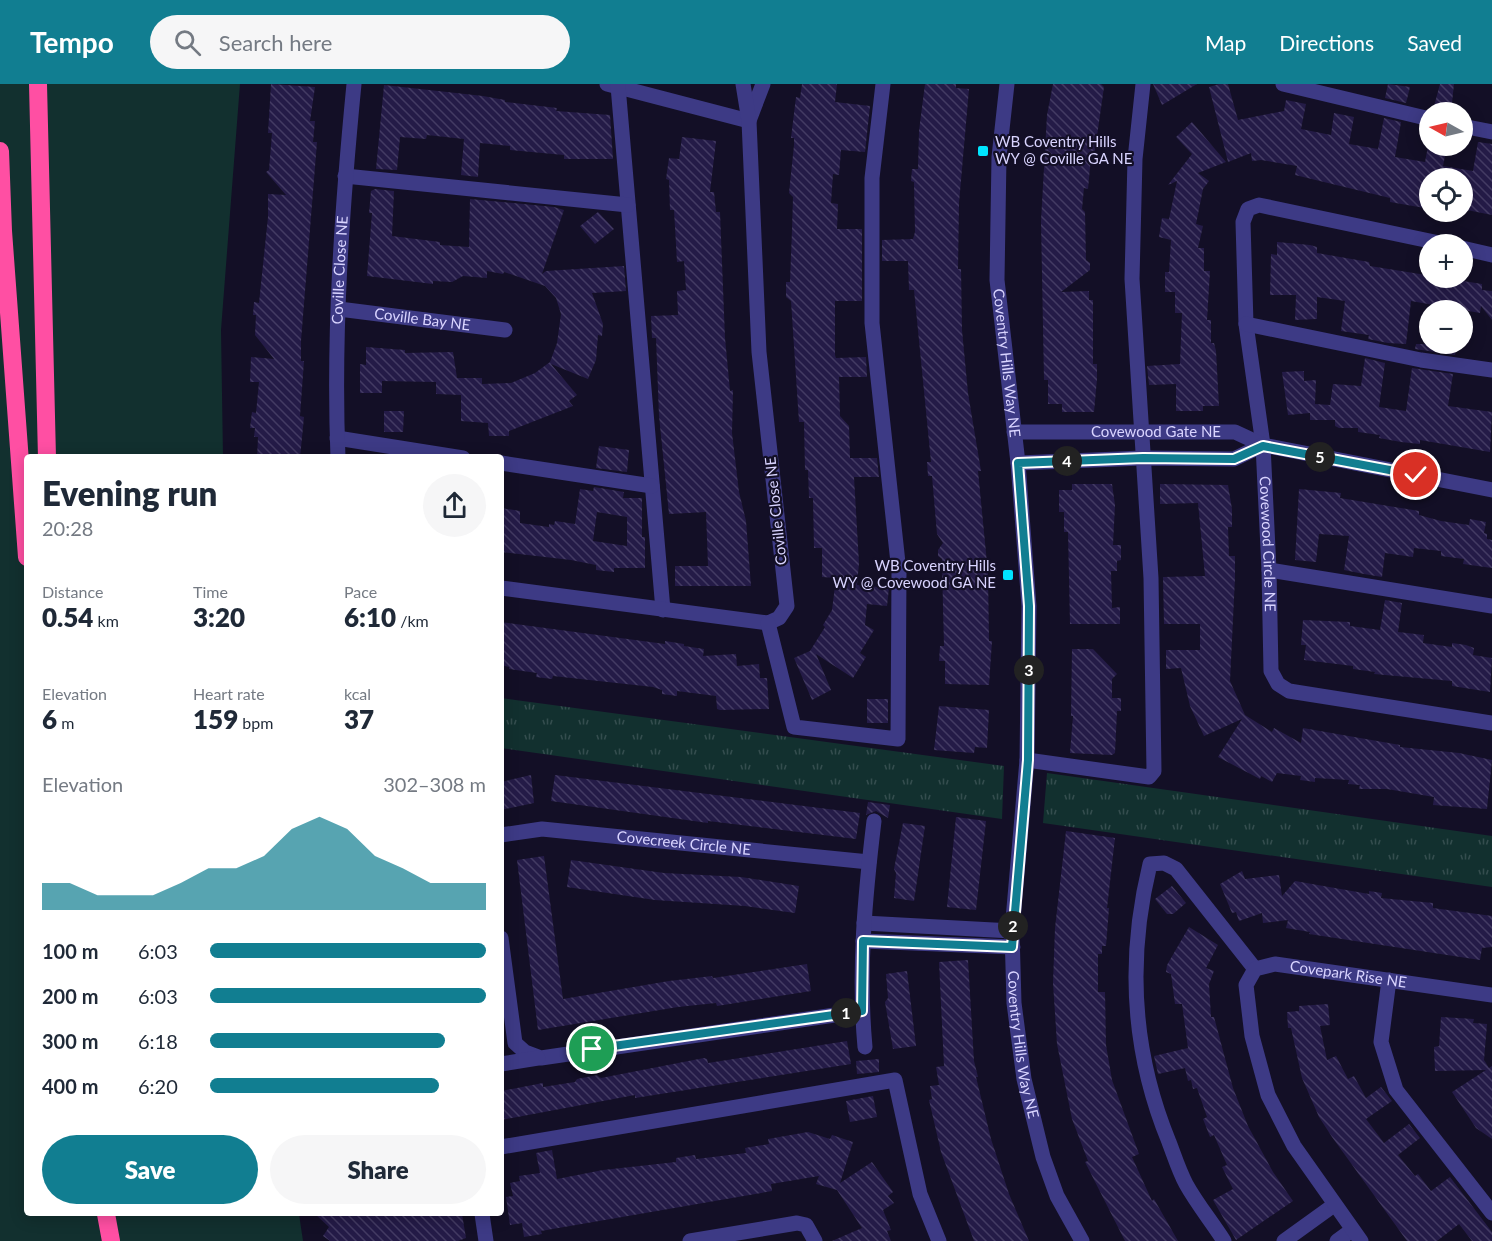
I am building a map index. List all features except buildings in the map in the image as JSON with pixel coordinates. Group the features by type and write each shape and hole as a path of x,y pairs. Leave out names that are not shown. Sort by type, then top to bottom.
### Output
{"highway":[{"path":"38,84 47,454"},
{"path":"0,151 3,242 24,518"},
{"path":"106,1216 111,1241"}],"street":[{"name":"Coville Close NE","path":"338,454 339,309 345,176 354,84"},
{"name":"Coville Close NE","path":"749,121 763,84"},
{"path":"504,588 768,623 794,727 898,739 899,572 872,323 872,178 883,84"},
{"name":"Coventry Hills Way NE","path":"1007,84 999,157 997,280 1018,463 1029,606 1028,760 1012,939 1014,1003 1024,1079 1043,1156 1053,1186 1082,1241"},
{"path":"1028,760 1149,777 1154,771 1151,578 1132,279 1135,159 1143,84"},
{"path":"1282,84 1419,116"},
{"path":"663,610 628,205 613,85 749,121"},
{"name":"Coville Close NE","path":"744,91 749,121 759,352 787,606 779,618 768,623"},
{"path":"716,112 744,91"},
{"path":"1473,128 1492,132"},
{"path":"345,176 628,205"},
{"name":"Covewood Circle NE","path":"1419,239 1259,205 1248,209 1243,222 1246,324 1263,446 1271,671 1278,684 1289,691 1492,723"},
{"path":"1473,251 1492,255"},
{"name":"Coville Bay NE","path":"339,309 505,330"},
{"path":"1246,324 1421,360 1492,370"},
{"name":"Covewood Gate NE","path":"1014,432 1235,432 1263,446"},
{"path":"337,438 438,454"},
{"path":"1263,446 1492,490"},
{"name":"Covewood Gate NE","path":"1018,463 1143,458 1234,459 1263,446"},
{"path":"504,463 652,486"},
{"path":"1269,570 1492,606"},
{"path":"865,1047 862,1011 863,941 874,821"},
{"name":"Covecreek Circle NE","path":"504,835 542,829 869,862"},
{"path":"1224,1241 1181,1173 1153,1103 1137,1026 1137,965 1143,891 1150,864 1164,863 1176,869 1256,969 1246,985 1252,1036 1268,1095 1294,1146 1356,1236 1337,1241"},
{"path":"864,923 1012,939"},
{"path":"863,941 1012,939"},
{"path":"504,960 515,1043 525,1052 541,1058"},
{"name":"Covepark Rise NE","path":"1256,969 1275,964 1492,995"},
{"path":"1389,981 1381,1042 1395,1089 1492,1213"},
{"path":"504,1062 862,1011"},
{"path":"504,1058 515,1043"},
{"path":"504,1146 895,1080 920,1194 939,1241"},
{"path":"1284,1241 1334,1205"},
{"path":"482,1216 486,1241"},
{"path":"691,1241 797,1223 806,1225 815,1241"}],"green space":[{"path":"0,84 240,84 221,330 223,454 24,454 24,1216 299,1216 303,1241 0,1241"},
{"path":"504,698 1004,766 1002,819 504,748"},
{"path":"1047,773 1492,836 1492,887 1043,823"}],"place":[{"name":"WB Coventry Hills WY @ Coville GA NE","path":"983,151"},
{"name":"WB Coventry Hills WY @ Covewood GA NE","path":"1008,575"}],"route":[{"path":"592,1049 862,1011 863,941 1012,947 1028,760 1029,606 1018,463 1143,458 1234,459 1263,446 1416,475"}]}
